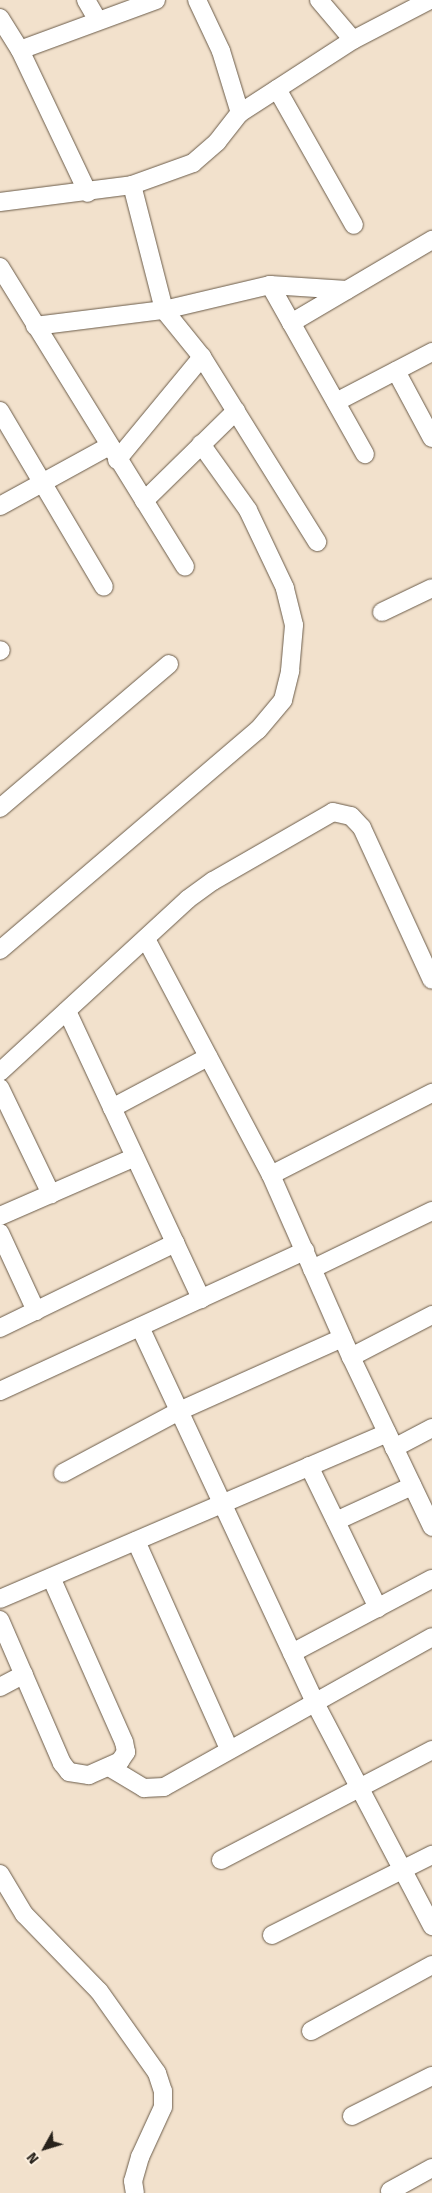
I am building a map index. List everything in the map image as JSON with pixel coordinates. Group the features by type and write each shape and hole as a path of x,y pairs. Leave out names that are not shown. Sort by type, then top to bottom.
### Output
{"street":[{"path":"86,0 98,21"},
{"path":"20,50 156,0"},
{"path":"198,0 222,51 240,113"},
{"path":"319,0 353,40"},
{"path":"0,202 88,193 132,185 193,163 217,142 240,113 353,40 430,0"},
{"path":"0,18 20,50 88,193"},
{"path":"278,89 354,225"},
{"path":"132,185 164,310 202,357 317,542"},
{"path":"291,323 432,240"},
{"path":"0,267 185,567"},
{"path":"270,285 365,454"},
{"path":"35,326 164,310 270,285 348,290"},
{"path":"336,402 432,352"},
{"path":"0,506 45,482 113,453 202,357"},
{"path":"396,371 432,438"},
{"path":"0,411 45,482 104,587"},
{"path":"144,501 236,411"},
{"path":"0,950 258,730 283,700 290,672 294,625 285,588 248,510 201,444"},
{"path":"382,612 432,588"},
{"path":"0,808 168,664"},
{"path":"0,1072 146,938 213,881 320,817 333,812 351,816 362,828 432,980"},
{"path":"146,938 271,1175 342,1338 432,1527"},
{"path":"67,1011 201,1299"},
{"path":"112,1108 208,1057"},
{"path":"0,1088 51,1194"},
{"path":"271,1175 432,1093"},
{"path":"0,1216 135,1157"},
{"path":"312,1269 432,1211"},
{"path":"0,1233 36,1310"},
{"path":"0,1328 175,1243"},
{"path":"0,1391 305,1251"},
{"path":"351,1357 432,1315"},
{"path":"140,1327 315,1703 401,1871 432,1926"},
{"path":"63,1473 179,1411 342,1338"},
{"path":"0,1599 309,1466 432,1428"},
{"path":"309,1466 378,1608"},
{"path":"336,1521 412,1486"},
{"path":"136,1541 229,1749"},
{"path":"0,1620 62,1763 69,1772 89,1775 120,1761 126,1752 124,1742 51,1578"},
{"path":"292,1654 432,1579"},
{"path":"109,1767 144,1788 154,1790 177,1781 229,1749 432,1637"},
{"path":"0,1687 24,1674"},
{"path":"221,1860 358,1786 432,1750"},
{"path":"272,1935 432,1855"},
{"path":"0,1874 24,1914 99,1991 157,2073 163,2091 163,2107 140,2157 134,2187 118,2193"},
{"path":"311,2031 432,1965"},
{"path":"352,2116 432,2076"},
{"path":"390,2191 432,2168"}]}
